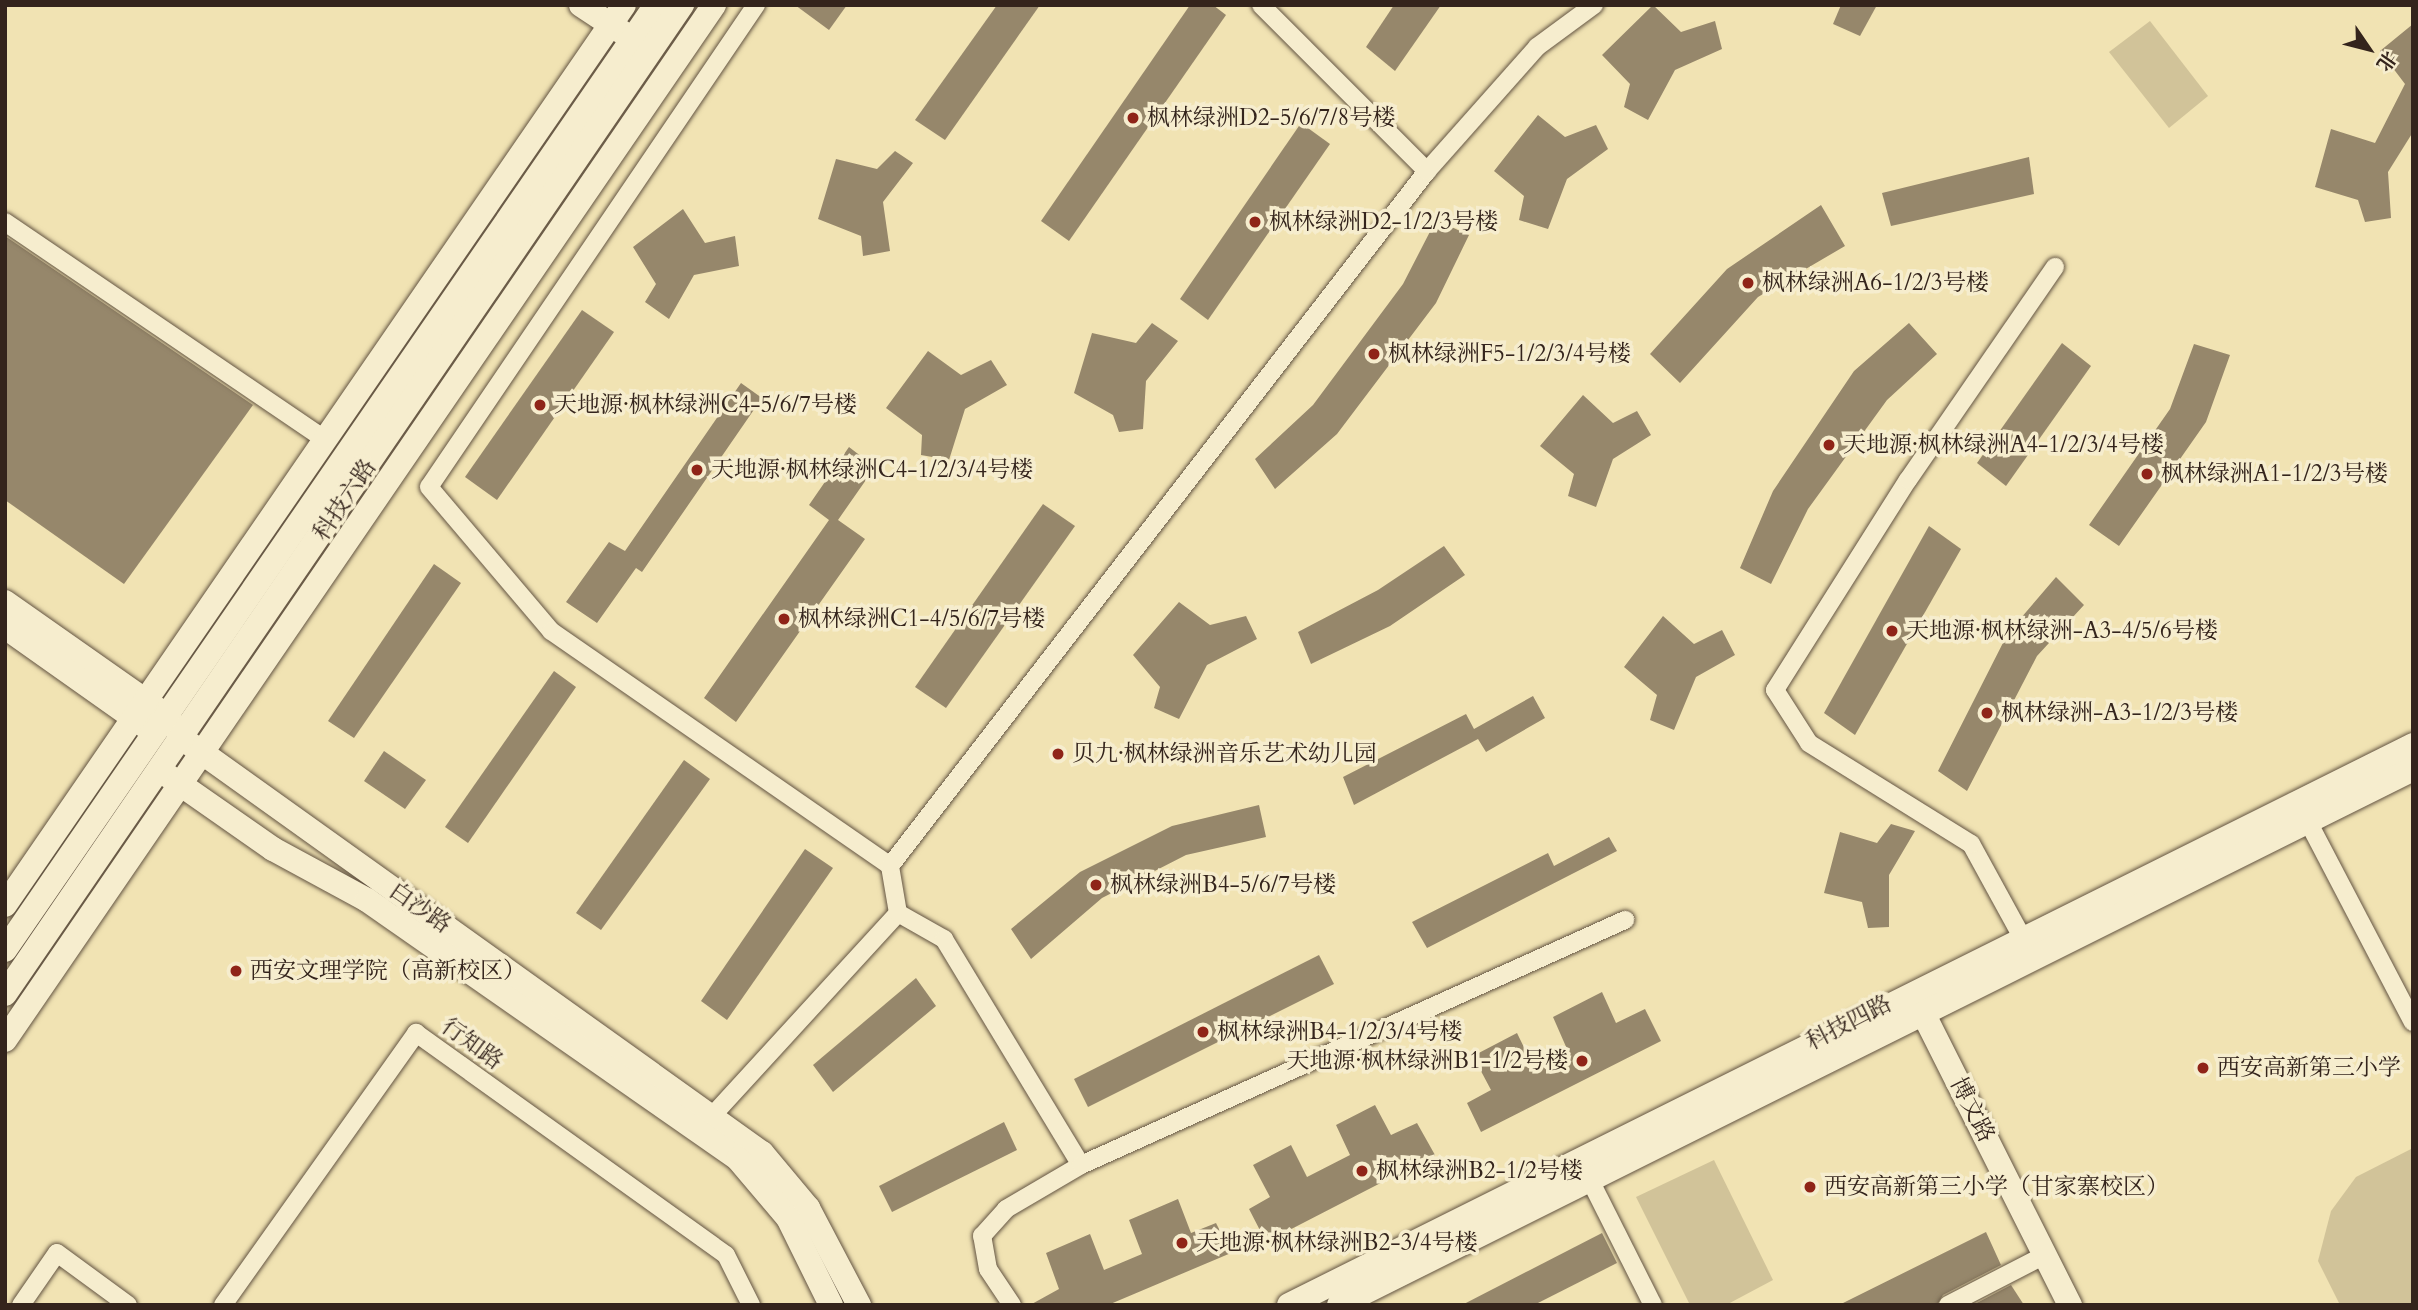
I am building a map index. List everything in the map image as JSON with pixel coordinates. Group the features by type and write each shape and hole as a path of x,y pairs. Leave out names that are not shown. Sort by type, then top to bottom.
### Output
{"street":[{"path":"582,5 620,10 650,29"},
{"name":"科技六路","path":"5,950 160,724 650,29 682,5"},
{"path":"5,1040 181,784 192,746 714,5"},
{"path":"756,5 429,487 551,631 890,866 898,913"},
{"path":"1261,5 1427,171"},
{"path":"890,866 1427,171 1537,47 1594,5"},
{"path":"5,905 327,442 620,10"},
{"name":"科技六路","path":"5,994 160,770 192,746 650,29"},
{"path":"5,222 327,442"},
{"path":"2022,937 1971,844 1810,743 1775,690 1908,480 2054,267"},
{"name":"白沙路","path":"5,602 139,709 713,1115 762,1153 808,1208 859,1305"},
{"name":"白沙路","path":"5,627 139,709"},
{"path":"160,724 160,770"},
{"name":"科技四路","path":"1289,1305 2303,813 2413,745"},
{"name":"科技四路","path":"1339,1305 1589,1178 1917,1001 2022,937 2303,813 2413,769"},
{"name":"白沙路","path":"160,770 273,849 367,900 738,1160 788,1218 831,1305"},
{"path":"2303,813 2413,1022"},
{"path":"713,1115 898,913"},
{"path":"898,913 944,939 1082,1165"},
{"path":"1012,1305 988,1269 982,1236 1006,1209 1082,1165 1625,920"},
{"name":"博文路","path":"1917,1001 2070,1305"},
{"name":"行知路","path":"223,1305 416,1033 726,1255 751,1305"},
{"path":"1589,1178 1653,1305"},
{"path":"21,1305 57,1254 128,1305"},
{"path":"1948,1305 2045,1255"},
{"path":"842,1272 872,1305"}],"shaded area":[{"path":"2150,21 2208,96 2169,128 2109,52"},
{"path":"2413,1148 2413,1305 2340,1305 2318,1261 2331,1211 2356,1177"},
{"path":"1714,1160 1773,1280 1726,1305 1690,1305 1636,1197"}],"building":[{"path":"795,5 847,5 829,30"},
{"path":"997,5 1040,5 945,140 915,120"},
{"name":"枫林绿洲D2-5/6/7/8号楼","path":"1190,5 1213,5 1226,15 1069,241 1041,221"},
{"path":"1394,5 1441,5 1395,71 1366,47"},
{"path":"1653,5 1681,32 1715,21 1722,49 1675,70 1648,120 1624,107 1630,84 1602,55"},
{"path":"1841,5 1877,5 1860,36 1833,24"},
{"path":"2413,24 2413,132 2388,172 2391,218 2365,222 2358,200 2315,187 2331,129 2375,143 2405,84 2380,51"},
{"path":"1538,115 1565,137 1596,125 1608,149 1567,179 1548,229 1519,220 1524,196 1494,171"},
{"name":"枫林绿洲D2-1/2/3号楼","path":"1301,123 1330,144 1208,320 1180,299"},
{"path":"895,151 913,163 883,202 890,251 863,256 861,236 818,219 836,159 877,169"},
{"path":"2029,157 2034,194 1891,226 1882,193"},
{"name":"枫林绿洲A6-1/2/3号楼","path":"1821,205 1845,246 1758,297 1680,383 1650,354 1727,269"},
{"path":"683,209 705,243 735,236 739,266 694,275 669,319 645,302 656,284 633,247"},
{"name":"枫林绿洲F5-1/2/3/4号楼","path":"1436,220 1469,235 1436,303 1337,434 1275,489 1255,459 1313,405 1403,284"},
{"path":"5,236 253,405 124,584 5,500"},
{"name":"天地源·枫林绿洲C4-5/6/7号楼","path":"582,310 614,332 497,500 465,477"},
{"path":"1152,323 1178,341 1146,381 1143,429 1119,432 1113,415 1074,393 1092,333 1136,343"},
{"name":"天地源·枫林绿洲A4-1/2/3/4号楼","path":"1909,323 1937,354 1887,400 1808,509 1771,584 1740,568 1773,491 1854,371"},
{"path":"2062,343 2091,366 2006,486 1977,463"},
{"name":"枫林绿洲A1-1/2/3号楼","path":"2194,344 2230,355 2206,422 2119,546 2089,525 2170,409"},
{"path":"928,351 961,375 991,360 1007,385 965,409 949,460 921,455 922,435 886,408"},
{"name":"天地源·枫林绿洲C4-1/2/3/4号楼","path":"741,383 762,398 642,572 636,568 597,623 566,602 609,542 625,551"},
{"path":"1583,395 1613,423 1637,411 1651,435 1613,459 1596,507 1568,496 1574,474 1540,446"},
{"name":"枫林绿洲C1-4/5/6/7号楼","path":"849,447 875,467 838,520 865,539 736,722 704,698 829,520 809,505"},
{"path":"1043,504 1075,526 946,708 915,687"},
{"name":"天地源·枫林绿洲-A3-4/5/6号楼","path":"1929,526 1961,549 1855,735 1824,713"},
{"path":"1444,546 1465,575 1390,626 1311,664 1298,632 1378,590"},
{"path":"434,564 461,583 354,738 328,721"},
{"name":"枫林绿洲-A3-1/2/3号楼","path":"2056,577 2084,605 2037,656 1967,791 1938,771 2008,633"},
{"path":"1179,602 1210,625 1246,616 1257,639 1207,665 1179,719 1154,708 1160,687 1133,655"},
{"path":"1663,616 1694,644 1722,630 1735,655 1696,677 1674,730 1650,720 1657,695 1624,667"},
{"path":"554,671 576,687 468,843 445,827"},
{"path":"1533,696 1545,718 1486,752 1478,739 1354,805 1343,777 1466,714 1474,729"},
{"path":"384,751 426,780 405,809 364,781"},
{"path":"684,760 710,779 601,930 576,913"},
{"name":"枫林绿洲B4-5/6/7号楼","path":"1259,805 1266,837 1186,855 1102,898 1031,959 1011,929 1080,872 1172,826"},
{"path":"1891,824 1915,831 1889,875 1889,927 1868,928 1862,902 1824,893 1840,832 1877,843"},
{"path":"1609,837 1617,851 1427,948 1412,922 1548,853 1554,866"},
{"path":"805,849 833,868 727,1020 701,1001"},
{"name":"枫林绿洲B4-1/2/3/4号楼","path":"1319,955 1334,984 1088,1107 1074,1079"},
{"path":"916,978 936,1006 833,1092 813,1065"},
{"name":"天地源·枫林绿洲B1-1/2号楼","path":"1602,992 1616,1023 1645,1009 1661,1041 1481,1132 1467,1103 1491,1090 1473,1056 1517,1033 1533,1066 1567,1049 1553,1017"},
{"name":"枫林绿洲B2-1/2号楼","path":"1375,1105 1391,1135 1417,1123 1435,1155 1266,1242 1249,1209 1270,1197 1253,1165 1291,1145 1307,1177 1350,1155 1336,1125"},
{"path":"1004,1122 1017,1150 892,1212 879,1186"},
{"name":"天地源·枫林绿洲B2-3/4号楼","path":"1178,1199 1191,1233 1216,1223 1231,1253 1108,1305 1030,1305 1059,1289 1046,1253 1090,1234 1104,1270 1142,1254 1129,1220"},
{"path":"1986,1232 2001,1265 1943,1295 1937,1305 1839,1305"},
{"path":"1602,1233 1617,1263 1534,1305 1462,1305"},
{"path":"2011,1285 2024,1305 1973,1305"}],"place":[{"name":"枫林绿洲D2-5/6/7/8号楼","path":"1133,118"},
{"name":"枫林绿洲D2-1/2/3号楼","path":"1255,222"},
{"name":"枫林绿洲A6-1/2/3号楼","path":"1748,283"},
{"name":"枫林绿洲F5-1/2/3/4号楼","path":"1374,354"},
{"name":"天地源·枫林绿洲C4-5/6/7号楼","path":"540,405"},
{"name":"天地源·枫林绿洲A4-1/2/3/4号楼","path":"1829,445"},
{"name":"天地源·枫林绿洲C4-1/2/3/4号楼","path":"697,470"},
{"name":"枫林绿洲A1-1/2/3号楼","path":"2147,474"},
{"name":"枫林绿洲C1-4/5/6/7号楼","path":"784,619"},
{"name":"天地源·枫林绿洲-A3-4/5/6号楼","path":"1892,631"},
{"name":"枫林绿洲-A3-1/2/3号楼","path":"1987,713"},
{"name":"贝九·枫林绿洲音乐艺术幼儿园","path":"1058,754"},
{"name":"枫林绿洲B4-5/6/7号楼","path":"1096,885"},
{"name":"西安文理学院（高新校区）","path":"236,971"},
{"name":"枫林绿洲B4-1/2/3/4号楼","path":"1203,1032"},
{"name":"天地源·枫林绿洲B1-1/2号楼","path":"1582,1061"},
{"name":"西安高新第三小学","path":"2203,1068"},
{"name":"枫林绿洲B2-1/2号楼","path":"1362,1171"},
{"name":"西安高新第三小学（甘家寨校区）","path":"1810,1187"},
{"name":"天地源·枫林绿洲B2-3/4号楼","path":"1182,1243"}]}
